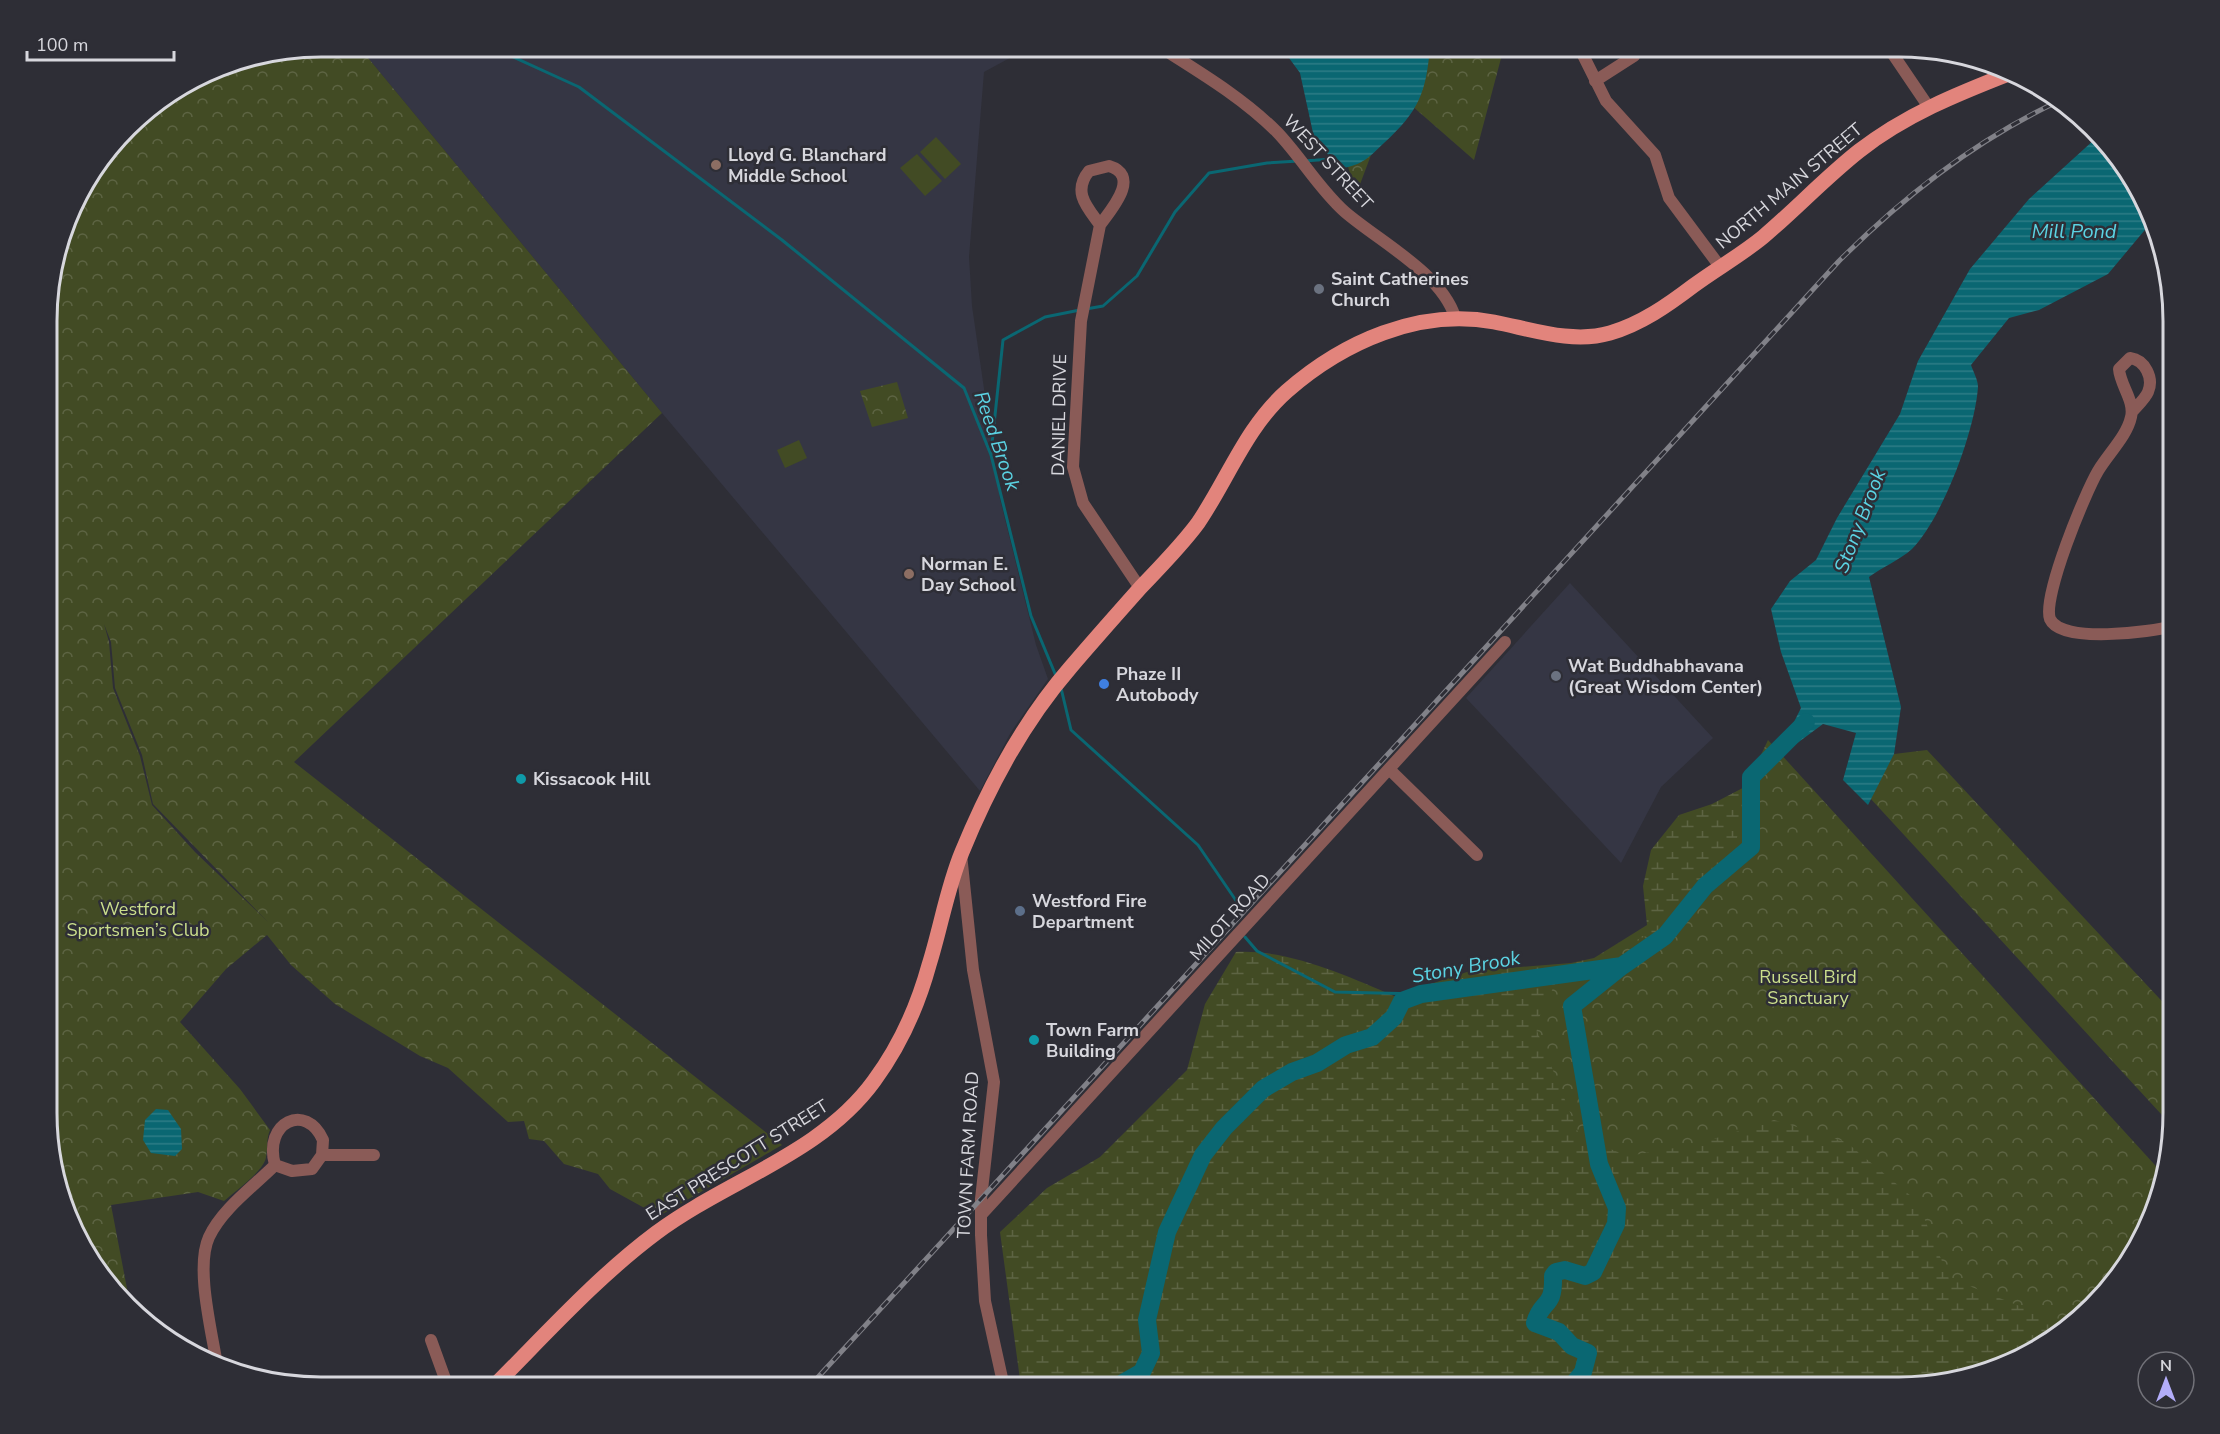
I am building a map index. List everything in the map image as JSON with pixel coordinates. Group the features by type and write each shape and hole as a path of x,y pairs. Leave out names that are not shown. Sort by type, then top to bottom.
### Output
{"main road":[{"name":"NORTH MAIN STREET","path":"1140,588 1197,523 1257,423 1290,388 1322,364 1356,344 1415,324 1455,317 1581,337 1606,335 1633,325 1674,301 1763,237 1858,152 1928,106 2000,77"},
{"name":"EAST PRESCOTT STREET","path":"504,1377 560,1320 657,1232 807,1143 843,1118 863,1096 880,1073 912,1013 929,968 961,854 991,788 1014,746 1058,682 1140,588"}],"street":[{"name":"WEST STREET","path":"1177,57 1228,91 1278,133 1344,211 1406,260 1445,296 1455,317"},
{"path":"1584,57 1606,101 1655,155 1669,198 1720,268"},
{"path":"1595,81 1632,57"},
{"path":"1895,57 1928,106"},
{"name":"DANIEL DRIVE","path":"1100,225 1081,197 1080,187 1089,171 1109,166 1119,171 1123,178 1122,194 1100,225 1079,331 1073,466 1077,489 1083,503 1140,588"},
{"path":"2132,412 2127,427 2097,472 2076,517 2054,586 2049,615 2056,626 2068,632 2131,632 2163,627"},
{"name":"MILOT ROAD","path":"981,1215 1505,642"},
{"path":"1389,769 1477,855"},
{"name":"TOWN FARM ROAD","path":"961,854 973,970 994,1082 981,1215 986,1301 1002,1377"},
{"path":"302,1121 320,1132 323,1140 321,1155 312,1169 292,1171 275,1166 272,1154 273,1138 280,1127 290,1122 302,1121"},
{"path":"321,1155 374,1155"},
{"path":"216,1355 205,1275 205,1249 208,1238 220,1219 275,1166"},
{"path":"431,1340 444,1377"}],"shaded area":[{"path":"367,57 1012,57 984,72 969,257 972,306 1000,499 1036,645 1048,679 1011,732 980,791 662,413"},
{"path":"1570,583 1713,738 1661,787 1621,863 1466,698"}],"green space":[{"name":"Westford Sportsmen’s Club","path":"321,57 367,57 662,413 294,762 782,1145 659,1216 610,1189 598,1174 564,1164 544,1141 529,1139 524,1121 508,1122 448,1068 420,1056 335,1004 291,965 267,935 226,969 180,1022 240,1089 270,1130 264,1162 255,1174 224,1201 198,1192 111,1205 128,1293 101,1260 84,1230 71,1198 59,1147 57,1113 57,321 62,269 77,220 101,174 134,134 174,101 220,77 269,62","holes":["104,624 111,642 115,688 142,755 153,804 268,922 195,852 152,805 140,756 113,688 109,642"]},
{"path":"1311,57 1501,57 1474,160 1395,91 1356,195 1319,63"},
{"path":"936,137 961,164 945,179 920,152"},
{"path":"917,154 942,181 925,196 900,168"},
{"path":"897,382 908,418 872,427 860,391"},
{"path":"799,440 807,458 785,468 777,450"},
{"name":"Russell Bird Sanctuary","path":"1768,740 2157,1168 2143,1214 2119,1260 2086,1300 2060,1322 1949,1278 1917,1201 1846,1142 1774,1120 1698,1144 1628,1156 1580,1137 1535,1026 1555,984 1629,943 1690,918 1734,850 1741,821 1760,790 1759,759"},
{"path":"1927,750 2163,1002 2163,1116 1870,798 1894,754"},
{"path":"1760,779 1779,789 1758,1115 2149,1199 2136,1230 2119,1260 2086,1300 2060,1322 2031,1342 1984,1363 1933,1375 1899,1377 1020,1377 1000,1232 1047,1188 1100,1157 1187,1070 1205,1004 1236,952 1256,952 1296,959 1337,972 1394,996 1470,971 1571,963 1594,958 1647,925 1643,886 1651,850 1679,815 1712,804"}],"water":[{"path":"1288,57 1429,57 1423,89 1413,111 1396,132 1370,156 1355,165 1342,168 1315,142 1300,73"},
{"name":"Mill Pond","path":"2092,141 2119,174 2136,204 2146,228 2108,274 2039,310 2009,318 1971,365 1978,384 1976,405 1964,449 1946,495 1924,535 1912,549 1869,577 1901,707 1894,754 1868,805 1843,780 1856,733 1823,724 1796,744 1787,736 1801,708 1781,652 1771,609 1790,581 1816,560 1837,518 1900,414 1918,361 1970,269 2029,199"},
{"path":"156,1109 168,1110 181,1129 182,1149 175,1156 151,1153 143,1140 145,1120"}],"waterway":[{"name":"Reed Brook","path":"513,57 579,87 782,240 964,388 991,455 1031,616 1056,676"},
{"path":"1304,161 1332,159"},
{"path":"1086,309 1103,306 1137,276 1175,212 1209,173 1267,163 1298,161"},
{"path":"991,453 1003,340 1045,317 1080,310"},
{"name":"Reed Brook","path":"1061,688 1071,730 1198,845 1237,902"},
{"name":"Stony Brook","path":"1133,1377 1142,1372 1151,1353 1147,1320 1167,1232 1203,1155 1224,1128 1263,1089 1292,1072 1317,1063 1346,1045 1372,1037 1394,1017 1402,1001 1421,994 1622,966 1665,936 1705,886 1751,847 1751,777 1806,722"},
{"path":"1245,937 1257,951 1335,992 1421,994"},
{"name":"Stony Brook","path":"1579,1377 1583,1372 1588,1353 1572,1346 1559,1332 1535,1323 1541,1310 1550,1299 1553,1276 1556,1272 1565,1270 1585,1276 1593,1272 1616,1224 1617,1208 1599,1164 1572,1006 1622,966"}],"railway":[{"path":"818,1377 1839,261 1889,214 1942,171 1998,133 2051,105"}],"place":[{"name":"Lloyd G. Blanchard Middle School","path":"716,165"},
{"name":"Saint Catherines Church","path":"1319,289"},
{"name":"Norman E. Day School","path":"909,574"},
{"name":"Wat Buddhabhavana (Great Wisdom Center)","path":"1556,676"},
{"name":"Phaze II Autobody","path":"1104,684"},
{"name":"Kissacook Hill","path":"521,779"},
{"name":"Westford Fire Department","path":"1020,911"},
{"name":"Town Farm Building","path":"1034,1040"}]}
